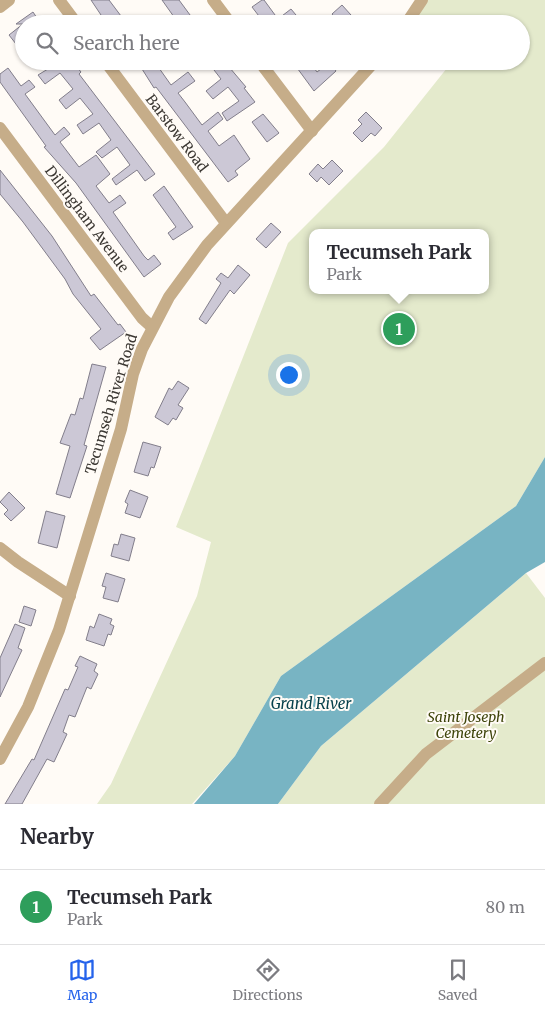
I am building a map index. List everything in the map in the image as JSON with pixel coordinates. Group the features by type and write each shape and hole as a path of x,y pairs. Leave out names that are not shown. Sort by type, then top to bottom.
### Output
{"street":[{"path":"0,7 9,0"},
{"path":"59,0 70,15"},
{"path":"213,0 224,15"},
{"path":"412,15 422,0"},
{"name":"Barstow Road","path":"112,70 226,223"},
{"path":"266,70 312,131"},
{"name":"Tecumseh River Road","path":"0,760 4,741 42,676 70,596 93,513 121,429 134,374 152,327 187,270 226,223 367,70"},
{"name":"Dillingham Avenue","path":"0,128 142,318 152,327"},
{"path":"0,548 70,596"},
{"path":"380,804 426,754 545,663"}],"green space":[{"path":"422,0 545,0 545,457 516,506 281,676 235,756 192,804 97,804 111,784 197,596 211,542 176,527 288,243 384,147 445,70 530,70 530,15 412,15"},
{"name":"Saint Joseph Cemetery","path":"526,573 545,598 545,804 278,804 321,746"}],"water":[{"name":"Grand River","path":"545,457 545,562 526,573 321,746 278,804 194,804 235,756 281,676 516,506"}],"building":[{"path":"91,0 109,0 120,15 101,15"},
{"path":"162,0 179,0 190,15 173,15"},
{"path":"264,0 275,15 258,15 252,7"},
{"path":"342,5 351,15 333,15"},
{"path":"291,9 296,15 283,15"},
{"path":"15,30 15,43 9,35"},
{"path":"8,68 21,86 29,80 35,87 25,94 55,135 64,127 70,134 60,142 79,167 96,155 110,174 96,186 109,203 120,195 126,203 113,212 144,256 148,260 154,255 161,264 144,277 76,183 44,147 46,146 0,82 0,74"},
{"path":"46,70 79,70 81,72 79,74 155,174 145,181 137,170 116,185 112,179 130,165 117,147 102,158 96,152 111,140 99,123 83,134 77,125 93,114 80,98 66,109 59,100 73,89 60,73 45,84 38,75"},
{"path":"143,70 160,70 171,85 188,72 195,81 178,93 202,125 218,112 223,119 208,131 219,146 234,135 250,159 235,171 238,175 228,182 156,87 154,88"},
{"path":"214,70 232,70 246,87 244,88 255,102 227,121 222,113 239,101 228,87 213,99 206,91 221,79"},
{"path":"299,70 316,70 317,72 320,70 335,70 336,71 314,91"},
{"path":"366,112 382,128 375,136 371,133 362,142 353,133 362,124 358,120"},
{"path":"263,114 279,133 267,142 252,122"},
{"path":"332,160 343,171 329,185 321,177 317,182 309,174 318,164 323,169"},
{"path":"0,170 52,236 91,296 94,294 118,325 120,324 126,332 100,350 90,338 101,329 73,294 65,279 23,222 0,194"},
{"path":"164,186 193,227 173,240 168,233 176,227 153,195"},
{"path":"271,223 281,232 266,248 256,239"},
{"path":"238,265 250,275 234,294 230,290 206,324 199,319 221,283 216,279 221,273 228,278"},
{"path":"92,364 106,367 84,445 87,446 70,498 56,494 70,446 60,443 71,414 75,415 80,398 83,399"},
{"path":"178,381 189,388 178,405 183,408 176,420 173,418 168,425 155,417 169,388 172,390"},
{"path":"143,442 161,447 154,468 151,467 148,476 134,472"},
{"path":"130,490 148,497 140,518 125,513 128,504 125,502"},
{"path":"9,492 25,508 11,521 4,514 8,510 0,502"},
{"path":"46,511 65,516 57,548 38,543"},
{"path":"121,534 135,538 129,561 111,556 114,544 118,545"},
{"path":"106,573 125,579 118,602 103,598 106,587 102,586"},
{"path":"24,606 36,610 31,626 19,622"},
{"path":"99,614 112,619 110,624 114,626 111,635 108,634 104,646 86,640 90,626 94,628"},
{"path":"15,624 25,628 18,648 22,650 0,697 0,658"},
{"path":"80,656 97,664 94,671 98,674 91,689 87,687 75,717 69,715 63,732 67,734 54,762 47,759 22,804 5,804 32,759 34,760 65,689 68,690 78,667 75,666"}],"place":[{"name":"Tecumseh Park","path":"399,329"}]}
